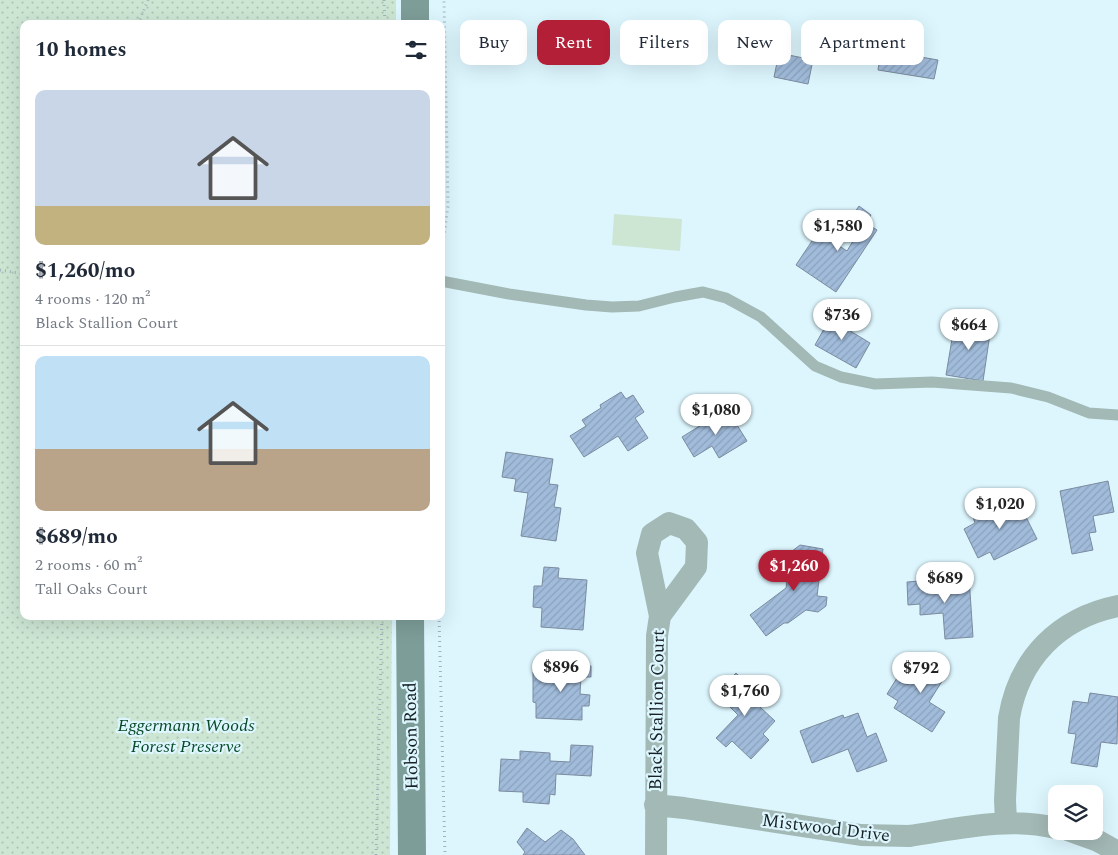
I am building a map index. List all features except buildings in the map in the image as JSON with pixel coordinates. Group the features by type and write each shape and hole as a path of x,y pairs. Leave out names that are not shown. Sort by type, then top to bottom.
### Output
{"main road":[{"path":"415,0 415,20"},
{"name":"Hobson Road","path":"410,620 412,855"}],"street":[{"path":"1006,822 1005,800 1009,718 1011,704 1021,678 1029,663 1045,643 1065,627 1101,609 1118,606"},
{"name":"Black Stallion Court","path":"656,855 657,636 660,616"},
{"name":"Mistwood Drive","path":"655,805 861,835 894,837 1006,822 1048,826"},
{"path":"1095,840 1118,852"}],"lane":[{"path":"445,282 509,294 612,307 638,306 703,292 726,298 761,317 815,366 841,377 875,384 932,382 1011,388 1048,397 1089,413 1118,415"}],"path":[{"path":"140,20 148,0"},
{"path":"384,0 385,20"},
{"path":"444,0 444,20"},
{"path":"445,52 448,206 445,228"},
{"path":"0,270 20,273"},
{"path":"376,855 382,620"},
{"path":"439,620 445,855"}],"green space":[{"name":"Eggermann Woods Forest Preserve","path":"0,0 396,0 396,20 20,20 20,620 392,620 390,855 0,855"},
{"path":"614,214 682,219 680,251 612,245"}]}
